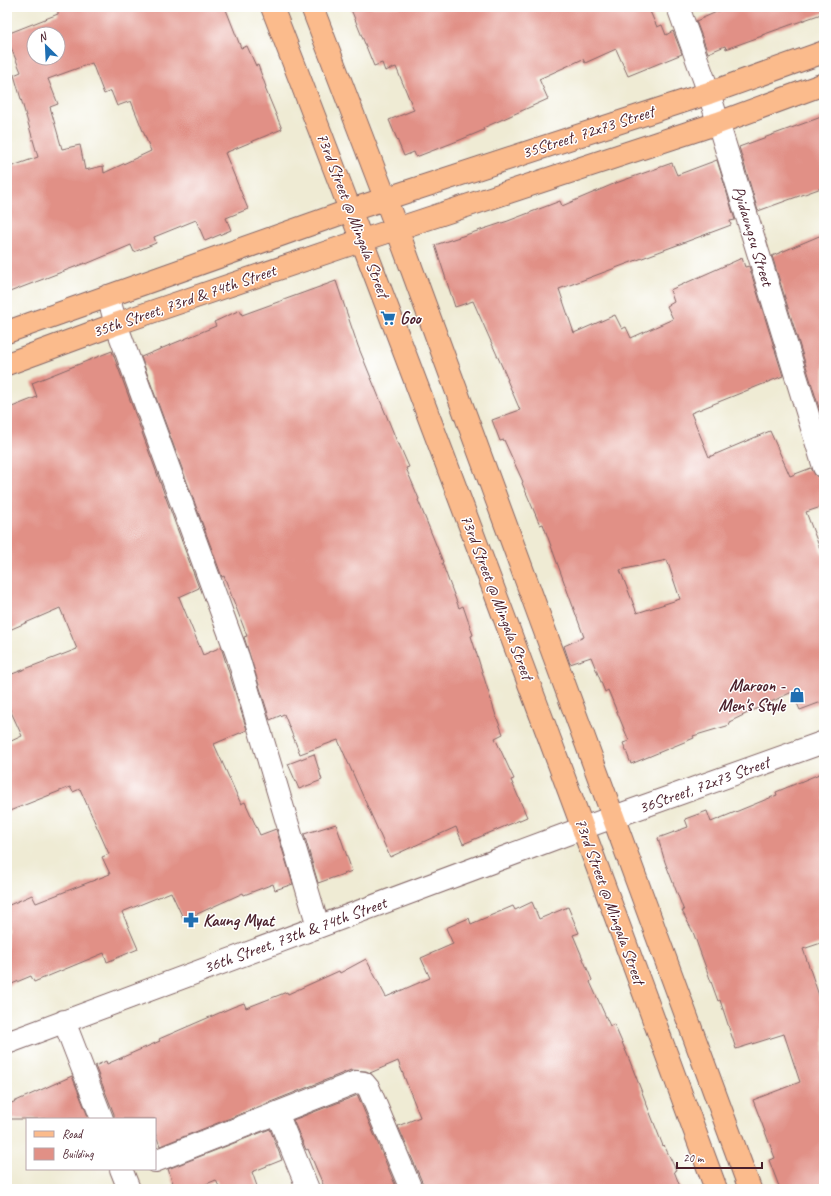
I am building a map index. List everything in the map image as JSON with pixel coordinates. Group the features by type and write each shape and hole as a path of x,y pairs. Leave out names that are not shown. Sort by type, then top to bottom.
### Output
{"main road":[{"name":"73rd Street @ Mingala Street","path":"272,7 351,210 583,828 716,1189"},
{"name":"73rd Street @ Mingala Street","path":"312,7 397,229 750,1189"},
{"name":"35Street, 72x73 Street","path":"351,210 709,92 824,52"},
{"name":"35Street, 72x73 Street","path":"362,240 718,123 824,84"},
{"name":"35th Street, 73rd & 74th Street","path":"7,332 351,210"},
{"name":"35th Street, 73rd & 74th Street","path":"7,364 116,324 362,240"}],"street":[{"name":"Pyidaungsu Street","path":"678,7 709,92 824,467"},
{"path":"108,296 116,324 238,657 318,926"},
{"name":"36Street, 72x73 Street","path":"583,828 824,742"},
{"name":"36th Street, 73th & 74th Street","path":"7,1043 583,828"},
{"path":"64,1021 102,1118"},
{"path":"156,1161 356,1082 364,1083 369,1088 411,1189"},
{"path":"277,1113 308,1189"}],"building":[{"path":"58,7 225,7 241,48 247,46 256,66 258,65 266,87 265,88 282,129 225,153 248,209 226,218 231,230 205,241 196,220 154,237 156,243 134,252 131,245 86,264 85,263 7,293 7,168 38,157 14,75 21,72 7,38 7,34 26,27 26,66 66,66 66,26 27,26 58,14","holes":["92,63 104,94 111,91 117,106 131,101 151,151 104,173 103,166 85,170 80,145 62,149 50,107 58,104 48,79"]},
{"path":"350,7 648,7 657,27 662,25 666,35 673,31 682,54 628,76 616,49 585,63 583,59 539,79 548,99 460,140 416,157 414,152 404,156 389,120 414,110 396,67 385,71 382,63 374,66"},
{"path":"728,7 824,7 824,13 726,49 725,46 708,53 696,21"},
{"path":"824,116 824,187 758,211 739,147"},
{"path":"717,160 735,220 730,221 731,225 559,289 574,333 615,315 622,329 626,327 631,338 673,319 667,306 674,302 670,290 742,258 745,267 749,266 783,376 691,413 709,457 770,431 790,476 811,468 816,476 824,479 824,506 806,512 824,559 824,701 800,710 792,692 729,722 730,725 693,736 694,738 631,764 623,743 629,741 608,690 605,692 591,657 570,664 564,646 584,637 543,524 540,525 504,440 500,441 492,420 520,410 473,301 455,307 435,245 508,221 560,201 562,206 616,183 672,163 677,175","holes":["667,560 680,599 637,613 620,570"]},
{"path":"824,234 824,424 772,256"},
{"path":"336,281 358,346 398,444 409,467 406,468 443,562 442,563 459,608 463,606 473,635 471,636 496,716 503,734 495,738 514,779 511,780 527,817 463,844 456,827 390,857 338,740 300,754 284,714 270,720 244,637 247,636 224,576 222,577 141,357 216,326 214,322 240,310 242,315"},
{"path":"112,351 199,588 179,597 203,655 221,647 247,730 214,744 241,804 245,802 260,835 276,829 293,884 275,890 273,884 244,895 243,893 184,920 171,892 122,912 138,949 107,962 104,953 34,982 31,976 7,986 7,906 32,895 36,903 110,874 102,857 109,854 80,789 73,792 70,787 7,812 7,743 22,736 7,703 7,676 77,649 60,608 7,631 7,409 37,397 32,383"},
{"path":"314,754 322,780 299,789 288,764"},
{"path":"824,772 824,942 803,949 824,1010 824,1189 780,1189 769,1160 775,1158 753,1100 800,1082 784,1034 736,1049 720,1000 718,1001 693,932 682,911 684,911 665,862 658,838 688,827 685,819 707,811 711,822 777,795 776,792"},
{"path":"336,824 352,871 318,883 304,834"},
{"path":"532,902 539,919 568,907 579,933 573,935 592,980 590,982 610,1026 614,1024 663,1146 664,1145 676,1170 674,1171 681,1189 423,1189 423,1184 398,1126 420,1117 398,1061 370,1073 366,1071 351,1070 160,1146 156,1136 156,1118 114,1118 114,1114 95,1066 106,1061 107,1064 160,1041 159,1039 233,1007 244,1003 246,1008 287,992 288,994 339,971 340,973 366,959 386,997 430,978 421,958 453,944 446,928 469,918 471,924 513,906 515,910"},
{"path":"72,1076 89,1118 7,1119 7,1105"},
{"path":"358,1095 397,1189 325,1189 308,1149 306,1150 293,1120"},
{"path":"270,1129 282,1160 252,1172 258,1189 220,1189 216,1180 194,1189 175,1189 168,1169"}],"place":[{"name":"Goo","path":"388,318"},
{"name":"Maroon - Men's Style","path":"797,695"},
{"name":"Kaung Myat","path":"191,920"}]}
